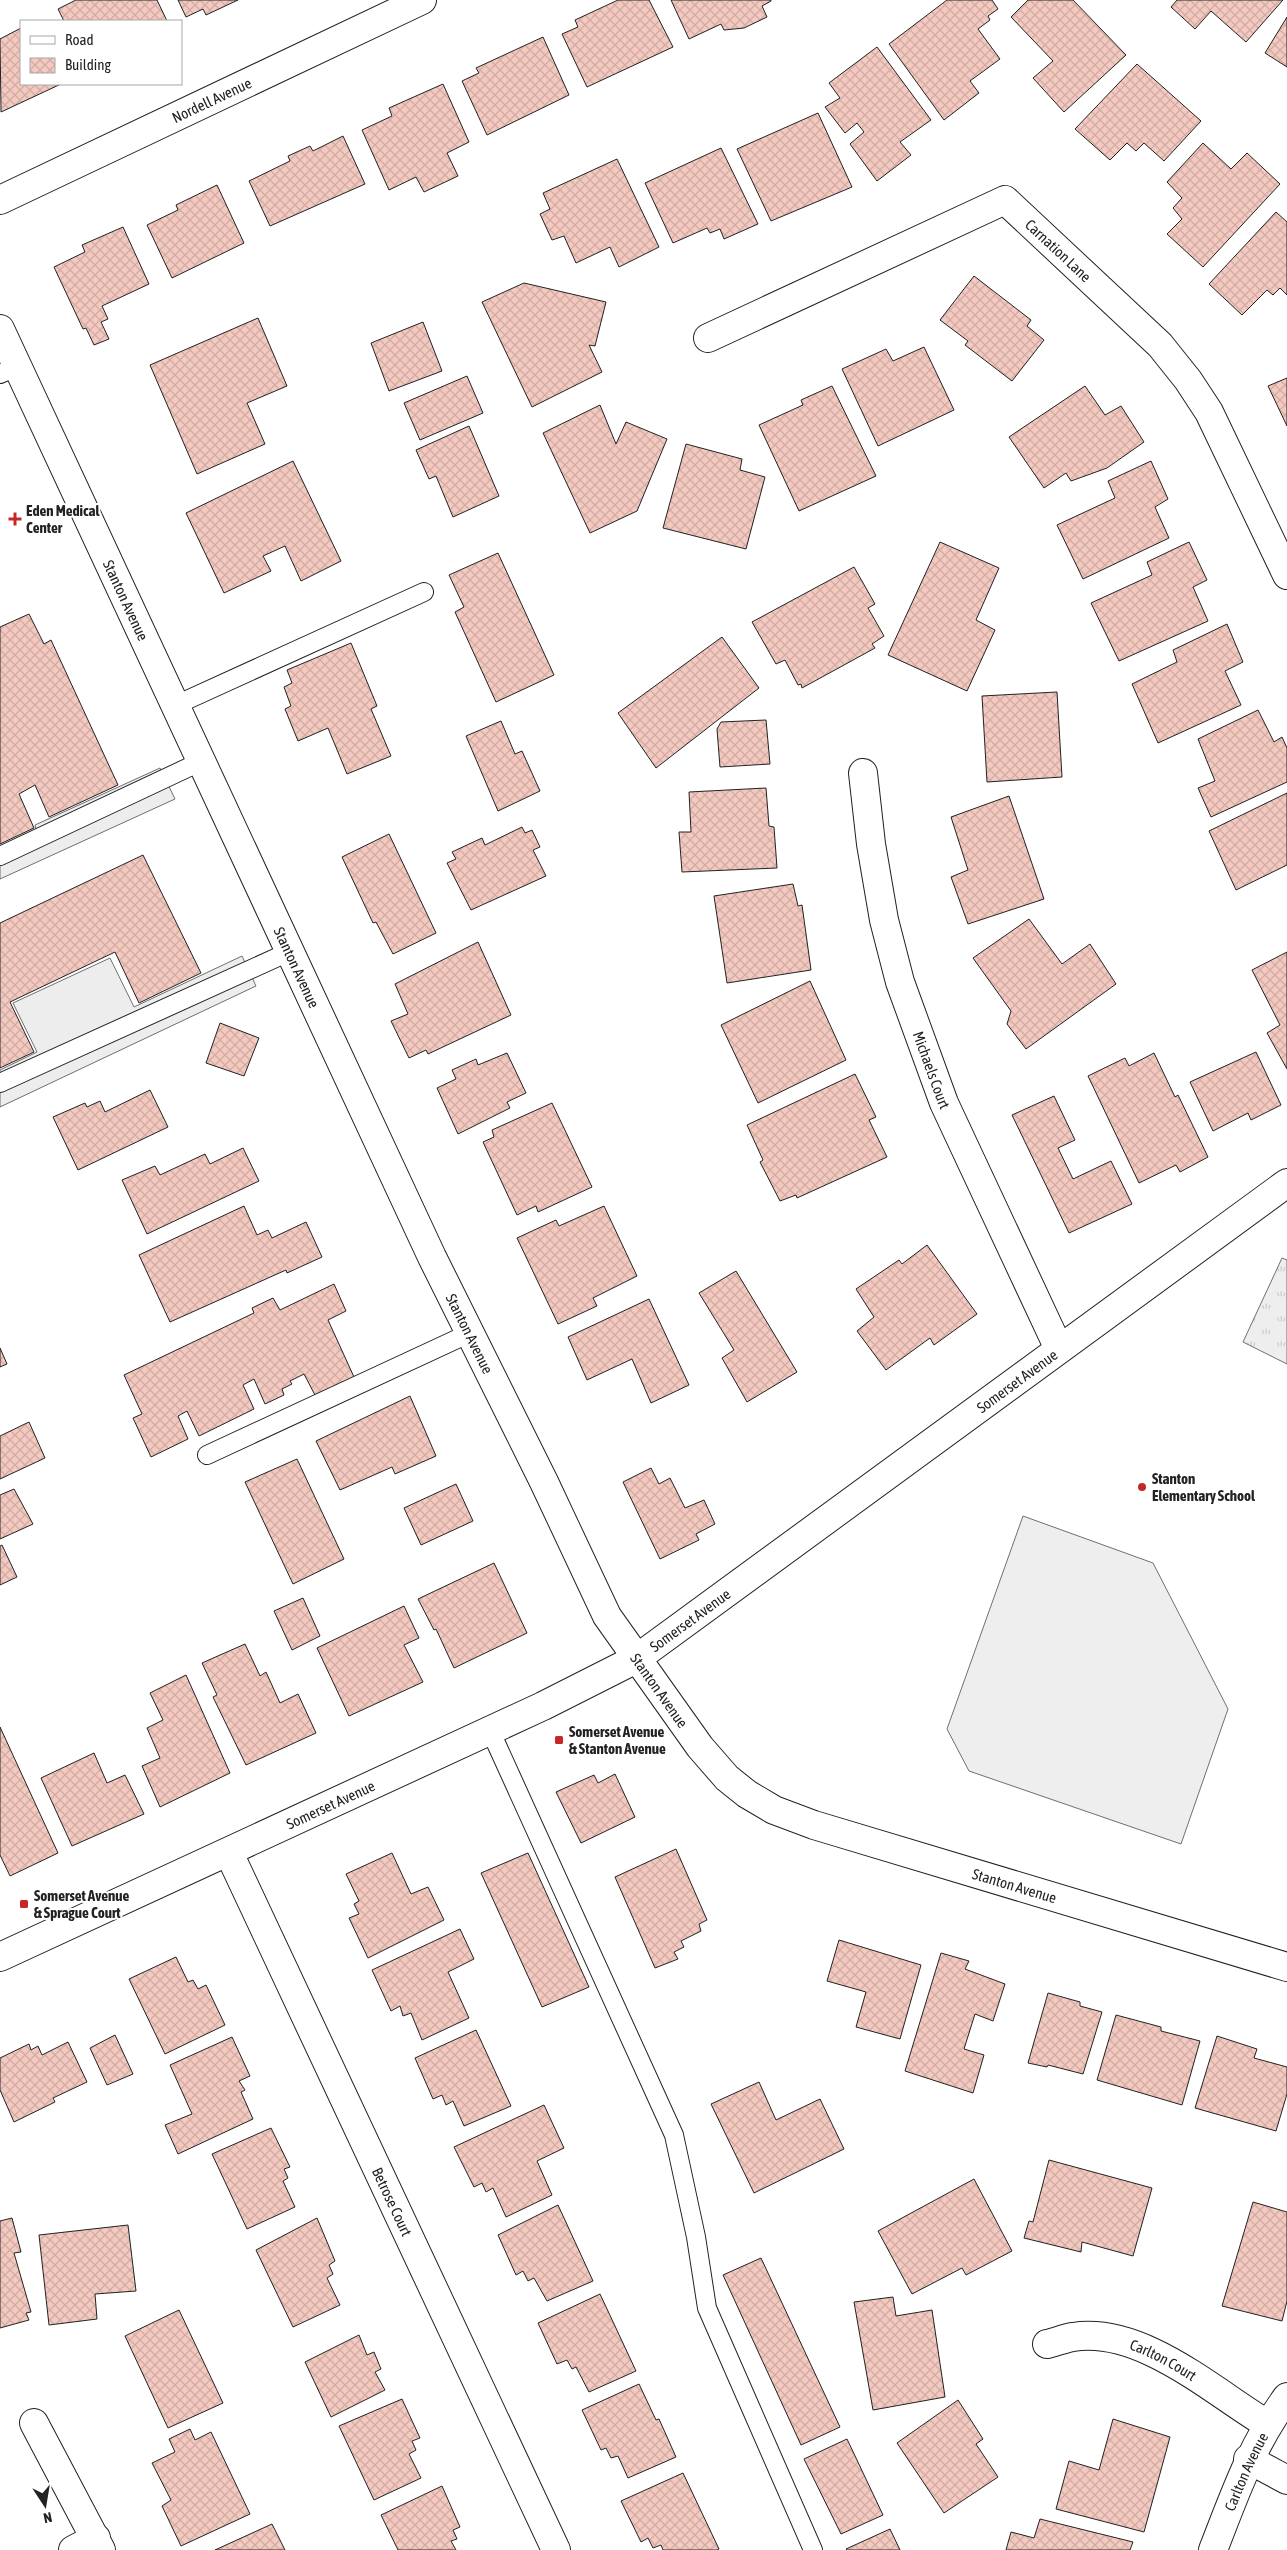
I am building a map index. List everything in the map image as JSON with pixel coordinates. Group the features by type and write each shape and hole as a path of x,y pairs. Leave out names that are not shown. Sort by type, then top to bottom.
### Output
{"street":[{"name":"Nordell Avenue","path":"0,200 422,0"},
{"name":"Carnation Lane","path":"708,338 1005,200 1160,345 1188,380 1209,412 1287,575"},
{"name":"Stanton Avenue","path":"0,329 9,370 176,705 432,1257 544,1482 606,1616 664,1693 700,1747 727,1778 748,1794 774,1810 814,1826 1287,1967"},
{"name":"Michaels Court","path":"863,773 871,844 884,920 906,1000 944,1103 1059,1349"},
{"name":"Somerset Avenue","path":"0,1957 590,1683 636,1658 1287,1183"},
{"name":"Betrose Court","path":"229,1852 556,2550"},
{"name":"Carlton Court","path":"1047,2344 1074,2336 1093,2336 1137,2344 1162,2356 1267,2424"},
{"name":"Carlton Avenue","path":"1213,2550 1248,2459 1267,2424 1287,2397"},
{"path":"34,2423 90,2546"},
{"path":"1248,2459 1287,2480"}],"lane":[{"path":"176,705 424,592"},
{"path":"0,856 202,762"},
{"path":"0,1083 291,951"},
{"path":"207,1455 470,1333"},
{"path":"490,1730 674,2135 696,2238 707,2308 813,2550"}],"green space":[{"path":"1282,1258 1287,1260 1287,1364 1243,1342"},
{"path":"1023,1516 1153,1563 1228,1709 1181,1844 969,1771 947,1729"}],"shaded area":[{"path":"160,768 175,799 0,879 0,846 36,829 35,825"},
{"path":"242,956 256,986 0,1107 0,1070 37,1052 13,1003 110,958 134,1007"}],"building":[{"path":"76,0 157,0 167,20 64,20 58,9"},
{"path":"178,0 238,0 206,15 203,9 186,17"},
{"path":"618,0 649,0 673,47 587,87 562,34 578,27 575,20"},
{"path":"671,0 771,1 762,6 767,17 744,28 724,30 721,24 689,39"},
{"path":"947,0 992,0 998,9 988,16 990,20 978,29 1000,59 970,81 979,93 944,120 889,44"},
{"path":"1028,0 1073,0 1126,55 1064,112 1033,78 1053,61 1011,17"},
{"path":"1177,0 1283,0 1246,42 1211,11 1195,29 1171,7"},
{"path":"1287,17 1287,67 1265,53"},
{"path":"20,29 20,85 59,85 1,112 0,39"},
{"path":"543,37 569,95 487,135 462,81 479,73 476,68"},
{"path":"877,47 931,120 900,142 911,155 877,181 850,144 864,132 857,123 845,133 825,107 840,98 829,83"},
{"path":"1137,64 1201,121 1164,161 1144,143 1136,151 1127,143 1110,160 1075,129"},
{"path":"443,84 469,142 447,153 458,176 424,192 416,177 389,190 362,130 392,116 389,108"},
{"path":"818,113 852,187 771,221 737,149"},
{"path":"343,136 365,184 270,226 249,181 290,161 288,156 310,146 313,151"},
{"path":"1203,143 1231,169 1247,153 1280,184 1203,267 1167,234 1182,219 1173,208 1182,198 1167,182"},
{"path":"721,148 758,224 724,239 720,229 710,233 707,228 673,243 645,183"},
{"path":"617,159 659,247 619,267 610,247 576,263 564,236 552,240 540,214 550,209 543,193"},
{"path":"217,185 244,243 172,278 147,225 178,210 176,205"},
{"path":"1276,212 1287,222 1287,295 1280,288 1273,295 1267,290 1242,315 1209,284"},
{"path":"123,227 149,284 102,306 108,319 101,322 109,339 94,345 86,328 83,329 54,267 85,252 82,245"},
{"path":"974,276 1031,320 1027,326 1044,340 1012,381 965,345 968,341 940,320"},
{"path":"524,283 606,302 595,346 589,345 602,372 532,407 482,302"},
{"path":"258,318 287,386 247,403 265,444 197,474 150,365"},
{"path":"423,322 442,371 389,391 371,343"},
{"path":"924,347 954,410 878,446 842,369 886,349 893,361"},
{"path":"467,376 483,413 420,440 404,403"},
{"path":"1287,378 1287,426 1268,386"},
{"path":"832,386 876,476 799,511 759,425 803,405 801,400"},
{"path":"1085,386 1105,415 1121,406 1144,442 1107,468 1071,481 1066,473 1044,488 1009,437"},
{"path":"600,405 616,444 626,422 667,439 637,511 590,533 543,433"},
{"path":"469,426 499,496 453,517 436,476 429,479 416,450"},
{"path":"686,444 742,459 740,470 765,477 746,549 663,528"},
{"path":"293,461 341,561 301,581 285,546 263,556 271,571 224,593 186,513"},
{"path":"1151,461 1168,499 1155,507 1169,538 1083,579 1057,525 1115,498 1108,481"},
{"path":"940,542 999,568 976,620 995,630 967,691 888,655"},
{"path":"1189,542 1207,580 1193,587 1208,621 1119,661 1091,603 1152,575 1147,562"},
{"path":"498,553 554,675 496,702 455,612 464,607 449,575"},
{"path":"854,567 875,604 868,608 884,636 872,644 875,648 802,688 801,684 798,685 785,660 776,664 752,622"},
{"path":"29,614 44,644 51,640 118,785 49,817 35,785 19,794 34,828 0,844 0,627"},
{"path":"1227,624 1243,662 1225,671 1241,705 1158,743 1132,684 1177,662 1173,650"},
{"path":"722,637 759,688 656,768 618,713"},
{"path":"351,643 377,706 371,709 391,756 347,774 328,728 298,741 285,709 291,706 284,687 292,683 287,670"},
{"path":"1057,692 1062,777 987,782 982,696"},
{"path":"1258,710 1274,742 1282,737 1287,748 1287,782 1211,817 1198,788 1215,781 1198,739"},
{"path":"766,720 770,764 720,767 717,729 721,722"},
{"path":"501,721 515,754 522,751 540,791 498,811 466,736"},
{"path":"766,788 769,826 774,827 777,868 682,872 679,832 691,832 689,792"},
{"path":"1287,793 1287,865 1236,890 1209,831"},
{"path":"1009,796 1044,899 968,924 951,877 968,870 951,817"},
{"path":"522,827 525,833 532,830 540,847 533,850 546,876 471,910 447,863 456,859 452,852 482,838 485,845"},
{"path":"389,834 436,933 393,954 376,922 373,923 342,857"},
{"path":"143,855 201,973 139,1003 115,952 10,1002 34,1052 0,1068 0,923"},
{"path":"793,884 798,906 802,905 811,970 727,983 714,896"},
{"path":"1029,919 1062,964 1090,944 1116,984 1026,1049 1007,1024 1011,1011 973,958"},
{"path":"478,942 511,1015 428,1054 426,1050 409,1058 391,1021 408,1014 395,984"},
{"path":"1287,952 1287,1069 1267,1033 1280,1025 1252,970"},
{"path":"810,981 846,1060 758,1103 721,1025"},
{"path":"220,1023 259,1038 244,1076 206,1063"},
{"path":"1256,1052 1281,1105 1251,1120 1248,1113 1213,1131 1190,1082"},
{"path":"507,1053 526,1093 507,1102 510,1108 458,1134 437,1088 456,1079 452,1070 476,1059 478,1065"},
{"path":"1154,1053 1175,1097 1178,1095 1208,1157 1180,1172 1176,1165 1139,1183 1088,1076 1125,1058 1129,1066"},
{"path":"855,1074 876,1117 869,1120 887,1157 797,1198 796,1195 780,1201 760,1162 763,1160 747,1125"},
{"path":"150,1090 168,1127 78,1170 53,1117 85,1103 87,1107 100,1101 105,1112"},
{"path":"1054,1096 1075,1140 1058,1148 1073,1179 1111,1161 1132,1204 1069,1233 1012,1115"},
{"path":"552,1103 592,1187 538,1212 536,1206 517,1215 483,1142 494,1137 492,1130"},
{"path":"243,1148 259,1181 147,1234 122,1180 155,1166 160,1175 205,1154 210,1164"},
{"path":"244,1206 257,1235 268,1230 272,1238 306,1222 322,1257 287,1273 286,1270 170,1322 139,1255"},
{"path":"604,1206 637,1276 593,1298 597,1306 558,1324 517,1238 556,1220 559,1226"},
{"path":"927,1245 977,1314 934,1345 930,1338 886,1370 857,1331 874,1317 856,1289 899,1260 902,1264"},
{"path":"736,1271 797,1372 747,1402 722,1358 734,1350 699,1293"},
{"path":"334,1284 346,1311 328,1320 354,1377 316,1397 304,1374 290,1381 292,1384 282,1389 284,1395 265,1404 254,1379 243,1385 254,1409 199,1436 187,1411 178,1416 188,1439 151,1457 133,1418 142,1414 124,1375 254,1313 252,1308 273,1298 280,1310"},
{"path":"649,1299 689,1385 651,1403 632,1359 587,1380 568,1337"},
{"path":"0,1348 7,1364 0,1367"},
{"path":"410,1396 436,1456 395,1474 392,1467 340,1490 316,1441"},
{"path":"29,1422 45,1458 0,1479 0,1436"},
{"path":"297,1459 344,1559 293,1584 245,1482"},
{"path":"651,1468 659,1484 670,1478 685,1508 704,1500 715,1524 696,1534 699,1540 660,1559 623,1482"},
{"path":"456,1484 473,1521 421,1545 404,1508"},
{"path":"14,1489 33,1524 0,1539 0,1495"},
{"path":"2,1545 17,1577 0,1585 0,1546"},
{"path":"494,1563 527,1633 454,1668 436,1629 434,1630 418,1599"},
{"path":"303,1598 320,1636 292,1650 274,1611"},
{"path":"404,1606 419,1638 404,1645 423,1682 349,1716 317,1648"},
{"path":"245,1644 260,1676 266,1672 280,1703 298,1694 316,1733 246,1765 213,1697 217,1695 202,1663"},
{"path":"186,1675 230,1773 160,1807 142,1766 160,1758 147,1728 163,1720 150,1693"},
{"path":"0,1727 58,1853 10,1876 0,1855"},
{"path":"94,1753 107,1783 125,1775 144,1814 72,1846 41,1778"},
{"path":"615,1774 635,1817 581,1843 556,1792 594,1775 598,1783"},
{"path":"676,1849 707,1920 699,1924 701,1931 681,1941 684,1947 674,1952 678,1959 655,1968 615,1877"},
{"path":"392,1853 411,1894 428,1887 444,1920 368,1958 349,1918 359,1914 354,1904 359,1901 346,1874"},
{"path":"528,1853 589,1987 542,2007 481,1873"},
{"path":"460,1929 474,1959 448,1972 469,2018 422,2040 411,2013 403,2016 400,2006 391,2011 372,1970"},
{"path":"839,1940 921,1965 900,2039 856,2027 866,1992 827,1981"},
{"path":"941,1953 969,1961 965,1969 1005,1984 993,2021 975,2014 964,2049 984,2055 973,2093 905,2071"},
{"path":"176,1957 188,1982 193,1980 198,1989 206,1985 225,2025 165,2054 129,1979"},
{"path":"1048,1993 1080,2002 1080,2006 1102,2012 1083,2074 1048,2065 1047,2067 1028,2063"},
{"path":"1116,2015 1161,2027 1161,2031 1200,2041 1182,2105 1097,2080"},
{"path":"476,2030 511,2106 464,2126 453,2101 446,2105 442,2095 433,2099 415,2058"},
{"path":"115,2035 133,2074 107,2085 90,2048"},
{"path":"1217,2036 1257,2049 1254,2058 1287,2067 1287,2094 1276,2131 1195,2108"},
{"path":"232,2037 250,2076 239,2081 245,2090 241,2092 253,2119 178,2154 165,2125 192,2114 170,2065"},
{"path":"68,2042 87,2082 53,2098 55,2102 14,2122 0,2090 0,2058 29,2044 31,2050 38,2046 42,2055"},
{"path":"759,2082 776,2120 820,2099 844,2149 754,2193 711,2104"},
{"path":"544,2105 564,2148 537,2161 552,2195 506,2217 493,2188 486,2192 482,2183 474,2187 454,2147"},
{"path":"271,2128 290,2167 284,2169 288,2178 283,2181 295,2207 247,2229 212,2154"},
{"path":"1049,2160 1152,2188 1133,2256 1082,2242 1081,2252 1024,2238 1029,2221 1033,2222"},
{"path":"974,2179 1012,2251 966,2275 962,2268 912,2294 878,2231"},
{"path":"1253,2202 1287,2212 1287,2301 1282,2321 1222,2306"},
{"path":"558,2205 593,2281 547,2301 534,2278 528,2281 523,2271 516,2275 498,2235"},
{"path":"12,2218 21,2252 14,2253 31,2312 26,2313 29,2320 0,2328 0,2221"},
{"path":"317,2218 335,2261 329,2265 333,2274 327,2278 340,2305 293,2327 256,2250"},
{"path":"128,2225 136,2291 95,2294 97,2319 49,2325 39,2235"},
{"path":"761,2258 840,2427 801,2445 723,2275"},
{"path":"600,2294 636,2371 589,2392 576,2367 572,2369 567,2360 557,2364 538,2323"},
{"path":"893,2297 896,2316 932,2310 945,2397 873,2410 854,2302"},
{"path":"179,2310 223,2403 168,2428 125,2336"},
{"path":"359,2335 367,2355 374,2352 381,2369 375,2372 385,2390 331,2417 305,2362"},
{"path":"639,2384 656,2420 659,2419 676,2457 628,2478 618,2456 611,2458 606,2448 601,2450 582,2410"},
{"path":"402,2399 420,2438 412,2441 416,2450 409,2454 421,2478 374,2500 339,2426"},
{"path":"958,2400 983,2439 976,2444 998,2477 944,2513 897,2443"},
{"path":"1113,2419 1170,2437 1144,2532 1056,2509 1069,2461 1099,2470"},
{"path":"190,2429 195,2440 211,2432 250,2514 181,2546 162,2506 171,2500 152,2463 175,2452 169,2439"},
{"path":"847,2439 883,2515 841,2534 804,2459"},
{"path":"683,2473 719,2549 717,2550 663,2550 661,2545 653,2548 648,2538 641,2542 621,2501"},
{"path":"442,2486 460,2527 453,2530 457,2539 451,2541 456,2550 398,2550 381,2515"},
{"path":"1040,2519 1133,2542 1130,2550 1006,2550 1011,2532 1034,2538"},
{"path":"272,2524 285,2550 215,2550"},
{"path":"890,2529 900,2550 846,2549"}],"place":[{"name":"Eden Medical Center","path":"15,519"},
{"name":"Stanton Elementary School","path":"1142,1487"},
{"name":"Somerset Avenue & Stanton Avenue","path":"559,1740"},
{"name":"Somerset Avenue & Sprague Court","path":"24,1904"}]}
